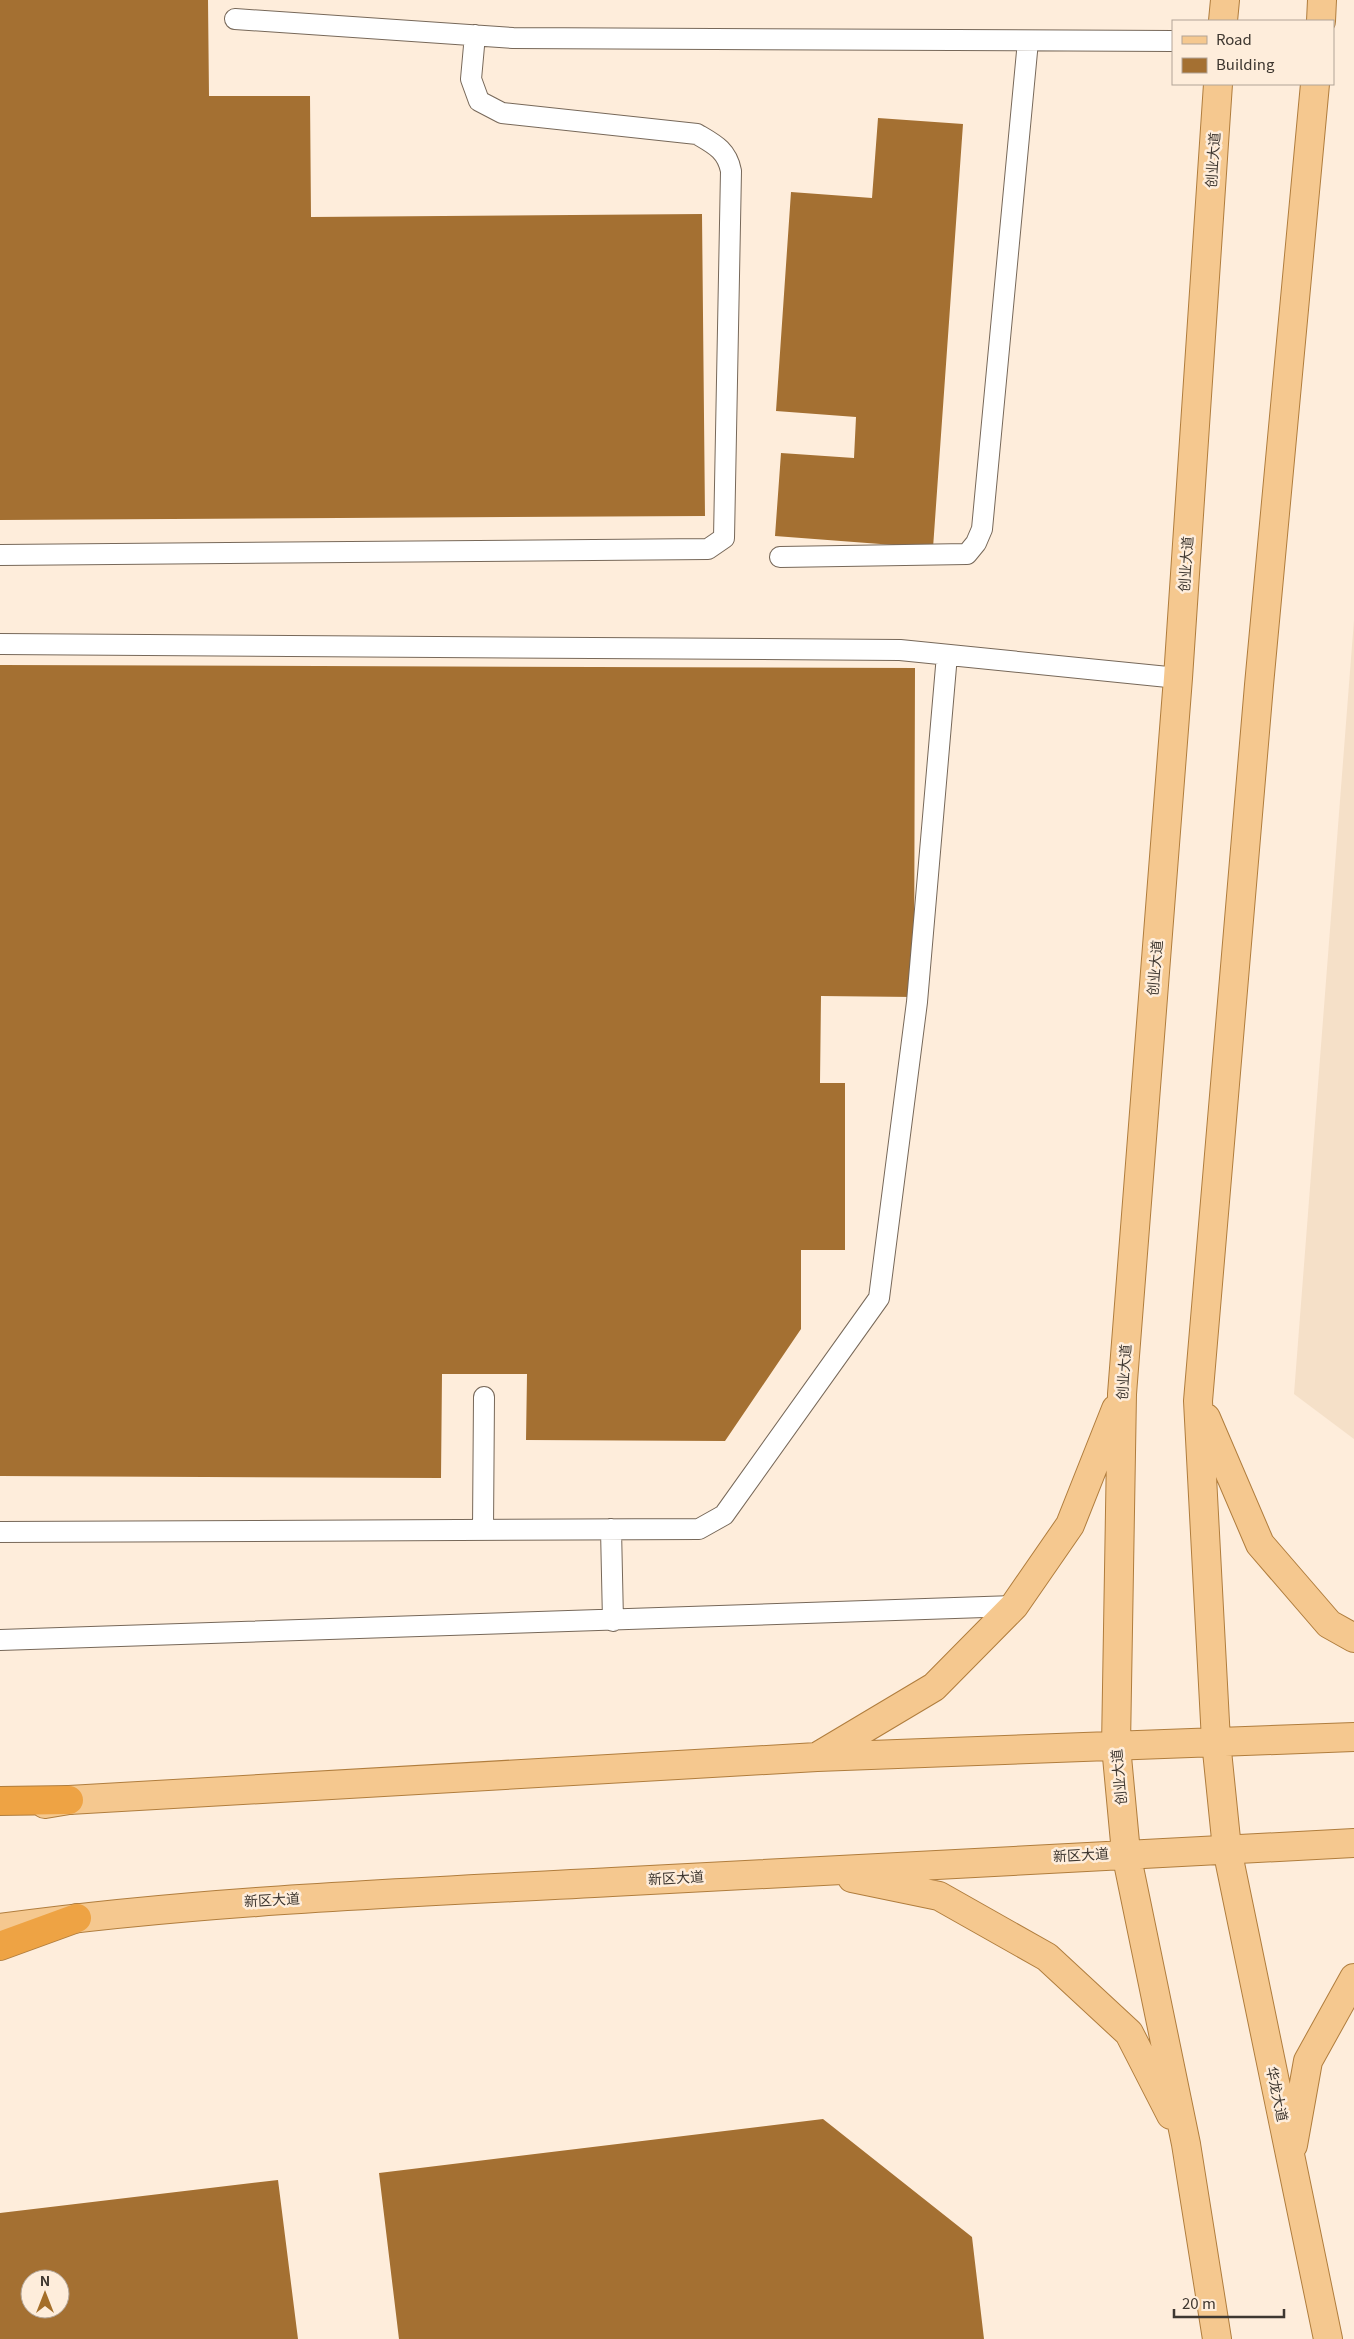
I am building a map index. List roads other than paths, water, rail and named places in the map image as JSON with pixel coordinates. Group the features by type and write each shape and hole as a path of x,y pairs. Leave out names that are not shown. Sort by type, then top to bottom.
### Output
{"highway":[{"path":"0,1801 69,1800"},
{"path":"0,1946 77,1918"}],"main road":[{"path":"1223,20 1225,0"},
{"path":"1320,20 1322,0"},
{"name":"创业大道","path":"1126,1853 1116,1746 1122,1394 1178,678 1218,85"},
{"path":"1227,1849 1216,1741 1198,1401 1259,684 1315,85"},
{"path":"817,1757 934,1687 1014,1606 1070,1524 1122,1394"},
{"path":"1198,1401 1260,1544 1329,1624 1354,1638"},
{"path":"0,1812 69,1800 817,1757 1354,1737"},
{"name":"新区大道","path":"0,1928 77,1918 244,1902 1126,1853 1354,1843"},
{"name":"华龙大道","path":"1227,1849 1328,2339"},
{"path":"1126,1853 1186,2144 1217,2339"},
{"path":"816,1871 939,1896 1047,1957 1129,2033 1186,2144"},
{"path":"1291,2158 1308,2061 1354,1978"}],"lane":[{"path":"235,19 513,38 1172,41"},
{"path":"0,555 708,549 724,538 731,171 729,160 721,148 696,134 502,113 479,101 471,79 475,35"},
{"path":"780,557 967,554 976,543 982,529 1028,41"},
{"path":"0,644 890,650 1178,678"},
{"path":"0,1532 699,1529 724,1515 879,1298 917,1002 947,655"},
{"path":"483,1530 484,1397"},
{"path":"611,1529 613,1620"},
{"path":"0,1640 1014,1606"}]}
